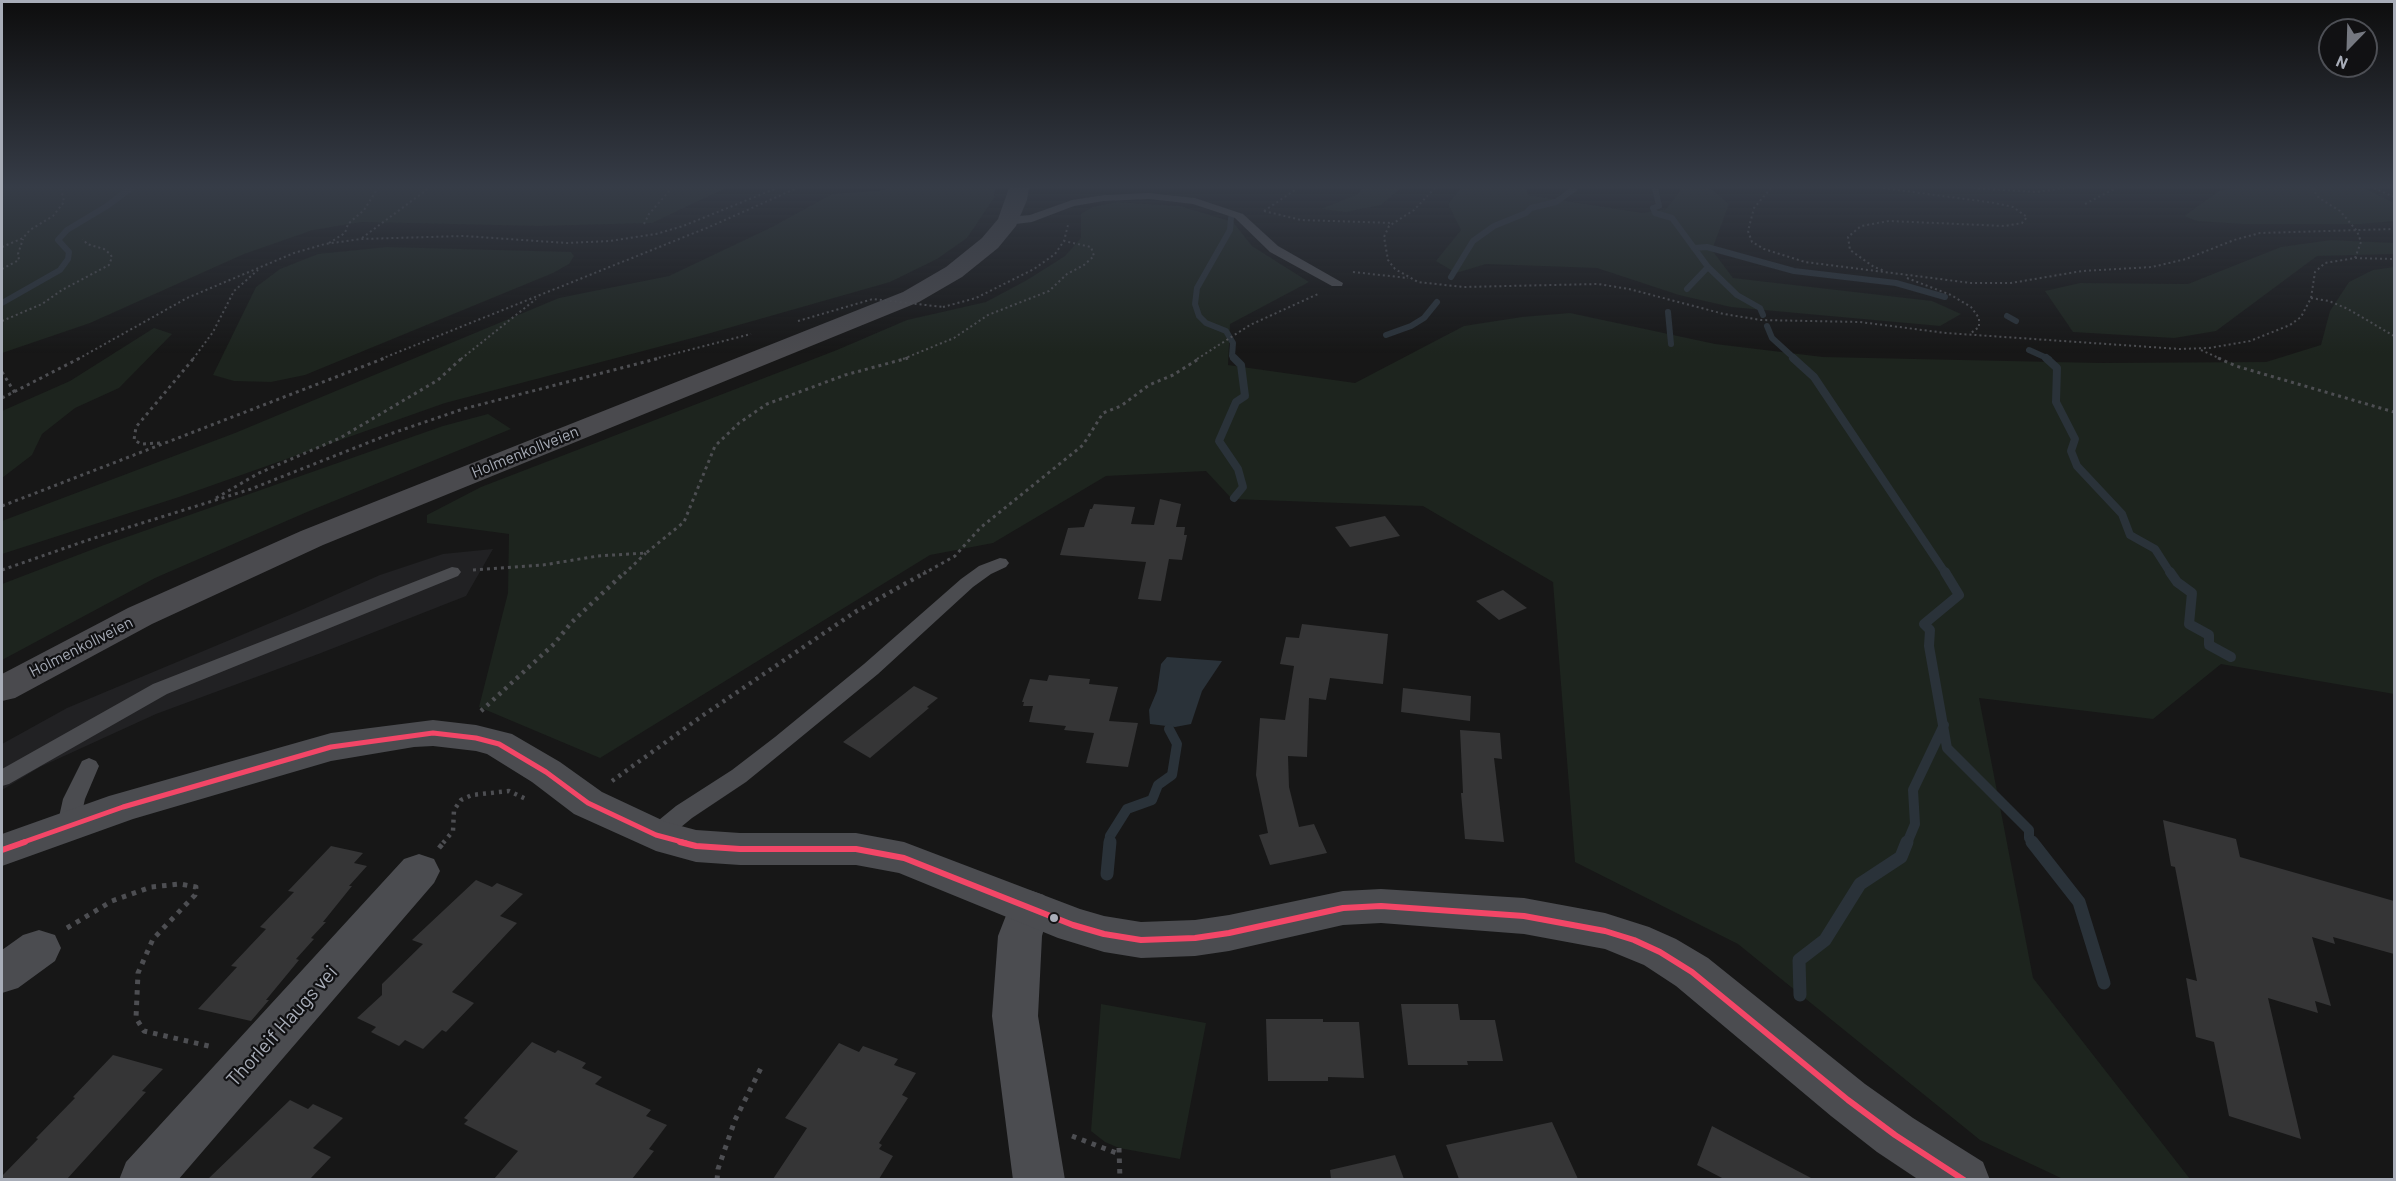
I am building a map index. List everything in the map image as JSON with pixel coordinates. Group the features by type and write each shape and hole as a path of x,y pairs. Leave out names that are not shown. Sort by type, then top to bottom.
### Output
{"main road":[{"name":"Holmenkollveien","path":"2,689 140,616 312,538 911,297 971,260 989,243"}],"street":[{"path":"2,850 191,785 331,747 414,734 458,736 499,744 573,792 656,835 696,846 740,849 856,849 904,858 1073,925 1104,934 1141,940 1167,940 1229,933 1343,908 1381,906 1524,916 1605,931 1660,952 1692,972 1848,1100 1905,1142 1965,1179"},
{"name":"Thorleif Haugs vei","path":"144,1179 419,872"},
{"path":"1029,907 1020,936 1015,1016 1039,1179"},
{"path":"2,974 39,948"}],"lane":[{"path":"1269,243 1275,249 1337,283"},
{"path":"656,835 684,812 767,754 871,669 976,576 1000,563"},
{"path":"2,778 160,688 452,572"},
{"path":"68,826 74,799 89,766"}],"path":[{"path":"2,268 19,260 18,254 21,243"},
{"path":"2,321 42,304 62,290 108,265 112,257 110,254 104,249 86,243"},
{"path":"2,398 15,393 186,298 294,253 331,243"},
{"path":"2,506 265,406 668,243"},
{"path":"789,324 853,303 873,299 943,307 976,298 1034,269 1055,254 1063,243"},
{"path":"458,736 489,702 554,644 571,623 646,553 684,522 715,446 739,423 767,404 845,375 910,357 933,348 954,338 996,311 1049,291 1067,274 1084,265 1094,256 1091,246 1075,243"},
{"path":"1385,243 1388,260 1409,278 1431,284 1479,287 1598,284 1629,289 1742,318 1777,321 1860,322 1970,334 2200,349 2250,341 2276,332 2301,316 2311,298 2312,280 2320,266 2355,258 2394,259"},
{"path":"1754,243 1778,255 1805,262 1945,281 2011,283 2082,270 2152,267 2195,256 2226,243"},
{"path":"1849,243 1850,250 1875,267 1951,295 1971,307 1979,318 1979,327 1970,334"},
{"path":"2355,258 2361,243"},
{"path":"167,442 141,444 134,441 136,427 189,365 213,332 234,291 249,276 270,263"},
{"path":"419,872 453,831 454,810 461,800 472,795 508,791 528,799 573,792 702,716 855,612 955,556 980,528 1083,445 1103,413 1121,406 1149,385 1173,375 1251,325 1295,306 1356,273"},
{"path":"207,503 259,473 340,438 438,380 475,346 542,294"},
{"path":"2311,298 2329,301 2348,309 2394,336"},
{"path":"2,570 269,482 390,434 463,409 761,332"},
{"path":"2200,349 2236,366 2394,412"},
{"path":"2,372 15,393"},
{"path":"452,572 543,565 598,556 646,553"},
{"path":"39,948 81,917 112,901 152,887 180,884 196,887 195,895 153,939 138,973 136,1018 144,1031 254,1056"},
{"path":"717,1179 718,1169 735,1120 761,1068"},
{"path":"1119,1148 1120,1179"}],"shaded area":[{"path":"2,243 275,243 244,254 90,323 2,353"},
{"path":"738,243 960,243 937,259 890,282 700,336 445,403 179,497 2,554 2,521 235,433 559,298 669,276"},
{"path":"1076,243 1250,243 1309,282 1230,324 1228,365 1355,383 1464,326 1522,317 1570,313 1715,344 1823,357 2101,363 2266,362 2321,345 2330,311 2349,282 2373,270 2394,267 2394,694 2221,664 2153,719 1979,698 2033,978 2190,1179 2063,1179 1980,1140 1738,944 1575,862 1553,582 1423,506 1232,499 1206,471 1106,476 993,543 930,555 600,758 479,707 508,593 509,534 427,523 427,515 481,487 837,350 907,320 986,302 1065,256"},
{"path":"1450,243 1715,243 1712,250 1733,278 1932,301 1961,314 1940,326 1731,307 1679,295 1597,268 1486,264 1456,273 1436,261"},
{"path":"2309,243 2394,243 2394,254 2317,256 2216,331 2174,338 2073,332 2045,291 2080,283 2188,284 2281,247"},
{"path":"387,247 571,252 574,256 569,264 553,273 305,375 271,382 234,381 213,375 256,287 280,269 318,254"},
{"path":"154,328 172,334 119,388 75,408 42,434 32,455 2,478 2,411 70,381"},
{"path":"488,414 511,429 307,512 155,578 2,660 2,584 104,545 443,426"},
{"path":"493,549 466,596 156,714 40,767 2,790 2,744 67,708 380,575 443,554"},
{"path":"1167,657 1222,661 1202,691 1191,724 1175,727 1150,724 1149,710 1157,691 1161,664"},
{"path":"1101,1004 1206,1023 1180,1159 1119,1148 1105,1142 1091,1131"}],"building":[{"path":"1160,499 1181,504 1176,527 1185,527 1184,535 1187,535 1182,560 1169,559 1161,601 1138,599 1146,562 1060,555 1068,528 1084,527 1094,504 1135,507 1131,524 1154,525"},
{"path":"1385,516 1400,536 1350,547 1335,527"},
{"path":"1503,590 1527,608 1499,620 1476,601"},
{"path":"1302,624 1388,634 1383,684 1330,678 1326,700 1309,698 1307,757 1288,756 1289,787 1299,827 1314,824 1327,853 1270,865 1259,835 1268,833 1256,775 1260,718 1285,720 1294,666 1280,664 1286,637 1299,638"},
{"path":"1049,675 1090,679 1089,684 1118,687 1109,721 1138,723 1128,767 1086,763 1094,733 1064,730 1066,726 1029,722 1033,706 1023,706 1024,702 1022,702 1030,679 1047,681"},
{"path":"914,686 938,698 870,758 843,742"},
{"path":"1403,688 1471,696 1470,721 1401,712"},
{"path":"1460,730 1500,733 1502,759 1494,758 1504,842 1465,839 1461,793 1463,793"},
{"path":"2163,820 2236,839 2240,857 2394,901 2394,954 2333,937 2335,944 2312,937 2331,1006 2315,1001 2318,1013 2268,998 2301,1139 2229,1116 2214,1042 2196,1037 2186,978 2197,981 2175,867 2171,866"},
{"path":"331,846 363,853 354,863 367,866 349,886 352,886 323,922 326,922 311,938 314,939 296,959 299,960 266,1000 269,1000 251,1021 198,1009 237,967 231,966 266,929 260,927 294,892 288,891"},
{"path":"476,880 492,887 497,883 523,894 500,916 517,923 452,992 474,1003 446,1032 442,1030 423,1049 405,1040 399,1046 371,1032 376,1027 357,1018 382,995 382,984 423,944 412,940"},
{"path":"1401,1004 1458,1004 1460,1020 1495,1020 1503,1061 1467,1061 1468,1065 1408,1065"},
{"path":"1266,1019 1323,1019 1323,1022 1359,1022 1364,1078 1328,1077 1328,1081 1268,1081"},
{"path":"532,1042 555,1053 558,1050 586,1063 582,1068 602,1077 595,1084 651,1110 646,1116 667,1125 649,1149 654,1151 632,1179 494,1179 518,1151 464,1124 468,1120 464,1118"},
{"path":"839,1043 859,1052 863,1046 898,1059 894,1065 916,1073 902,1095 908,1098 879,1143 882,1145 879,1149 893,1156 879,1179 773,1179 807,1128 785,1118"},
{"path":"113,1055 163,1069 142,1091 146,1092 67,1179 2,1179 2,1176 38,1139 36,1138"},
{"path":"290,1100 308,1109 313,1104 343,1118 313,1148 331,1157 310,1179 208,1179"},
{"path":"1552,1122 1578,1179 1459,1179 1446,1145"},
{"path":"1712,1126 1813,1179 1724,1179 1697,1165"},
{"path":"1395,1155 1404,1179 1331,1179 1330,1170"}],"waterway":[{"path":"2,303 60,270 68,259 69,252 61,243"},
{"path":"1223,243 1197,288 1195,304 1199,316 1206,323 1226,331 1233,343 1232,356 1241,365 1245,396 1236,402 1219,441 1238,469 1243,487 1234,498"},
{"path":"1451,277 1472,243"},
{"path":"1690,243 1694,248"},
{"path":"1694,248 1707,247 1794,271 1896,283 1945,297"},
{"path":"1694,248 1708,267"},
{"path":"1687,289 1708,267"},
{"path":"1708,267 1737,295 1760,308 1763,315"},
{"path":"1386,335 1411,326 1424,318 1437,302"},
{"path":"1668,312 1671,344"},
{"path":"2007,316 2016,321"},
{"path":"1767,326 1772,338 1795,359"},
{"path":"2029,350 2049,359"},
{"path":"1793,358 1814,377 1946,574"},
{"path":"2046,358 2057,368 2056,402 2075,439 2071,451 2077,466 2122,514 2130,535 2155,549 2171,574"},
{"path":"1943,727 1929,646 1930,630 1924,624 1959,595 1945,572"},
{"path":"2170,572 2177,582 2192,593 2189,624 2209,635 2209,645 2231,657"},
{"path":"1907,843 1915,824 1913,790 1943,727"},
{"path":"1943,727 1947,748 2029,830 2029,838 2033,843"},
{"path":"1109,843 1110,836 1127,809 1152,800 1158,785 1172,775 1177,744 1169,729"},
{"path":"1107,874 1110,842"},
{"path":"1800,995 1799,960 1825,940 1860,884 1901,857 1907,842"},
{"path":"2032,842 2079,902 2104,983"}],"transit line":[{"path":"2,850 123,807 331,747 414,734 433,733 476,738 499,744 546,772 588,803 656,835 696,846 740,849 856,849 904,858 1073,925 1104,934 1141,940 1195,938 1229,933 1343,908 1381,906 1524,916 1605,931 1634,940 1660,952 1692,972 1848,1100 1895,1135 1964,1180"}]}
